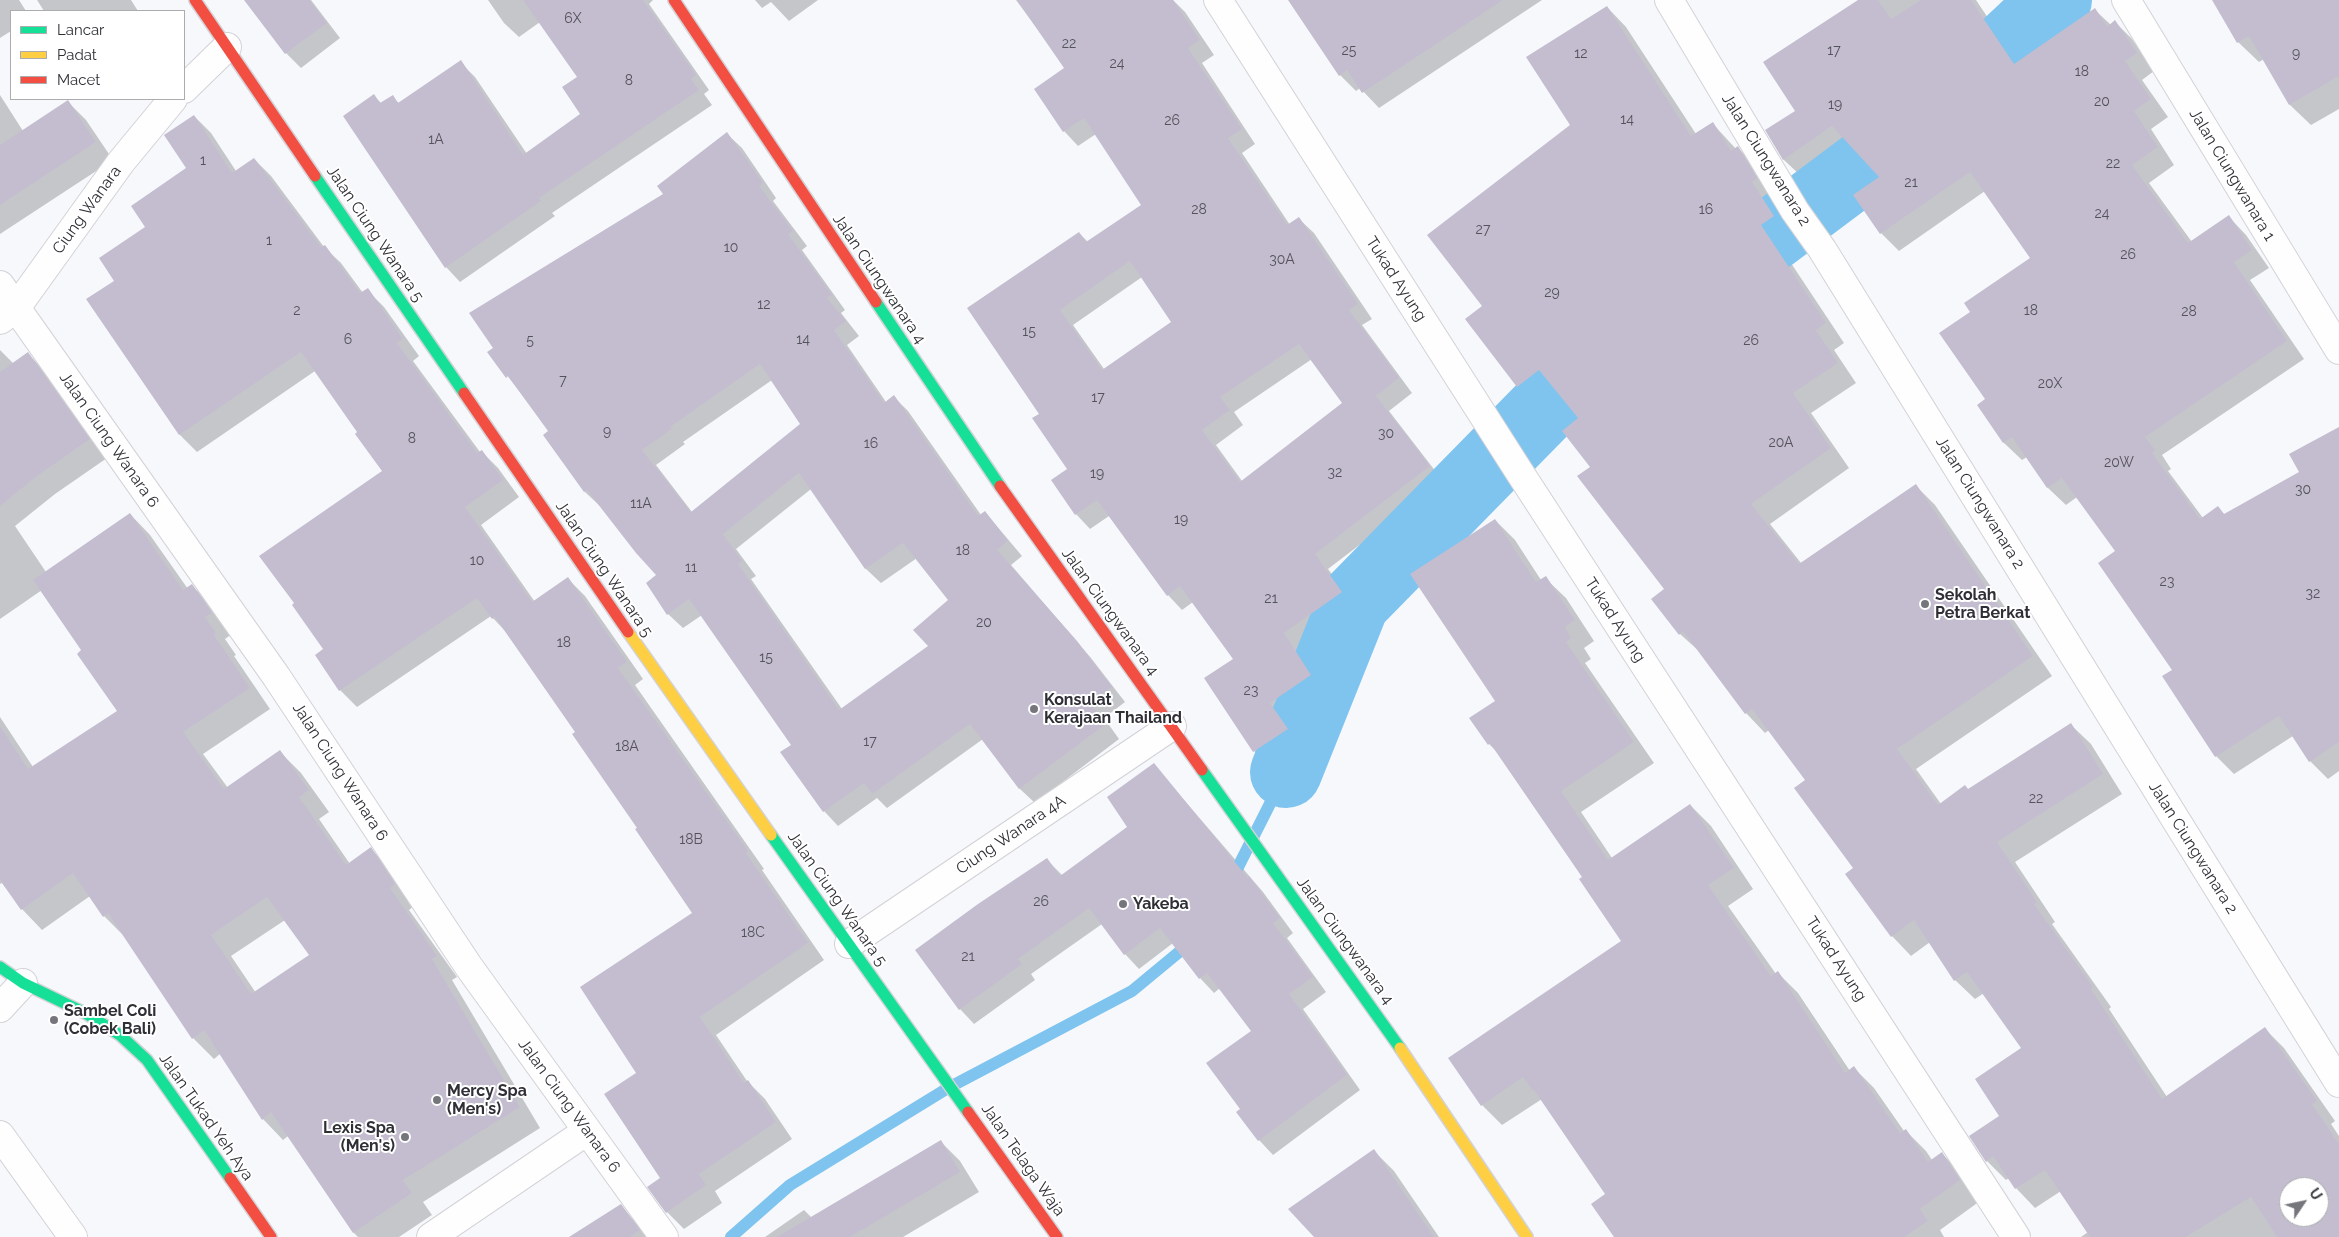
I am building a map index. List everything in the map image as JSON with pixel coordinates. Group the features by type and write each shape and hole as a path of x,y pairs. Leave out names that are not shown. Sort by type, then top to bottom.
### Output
{"street":[{"path":"185,88 227,47 195,0"},
{"name":"Jalan Ciungwanara 4","path":"674,0 980,458 1413,1065 1527,1237"},
{"name":"Tukad Ayung","path":"1218,0 1520,473 2016,1237"},
{"name":"Jalan Ciungwanara 2","path":"1669,0 1796,211 1822,249 2339,1083"},
{"name":"Jalan Ciungwanara 1","path":"2126,0 2339,350"},
{"name":"Jalan Ciung Wanara 5","path":"227,47 646,659 962,1103"},
{"name":"Ciung Wanara","path":"8,314 121,162 173,100"},
{"name":"Jalan Ciung Wanara 6","path":"0,285 8,314 276,676 469,967 664,1237"},
{"name":"Ciung Wanara 4A","path":"849,944 1172,726"},
{"name":"Jalan Tukad Yeh Aya","path":"0,967 23,983 86,1014 120,1035 147,1060 271,1237"},
{"path":"0,1008 23,983"},
{"name":"Jalan Telaga Waja","path":"962,1103 1057,1237"},
{"path":"431,1237 587,1131"},
{"path":"0,1135 73,1237"}],"building":[{"path":"244,0 309,0 327,23 285,54"},
{"path":"523,0 643,0 696,75 691,79 699,90 539,198 541,201 445,268 343,116 374,94 380,103 393,95 398,103 461,60 523,155 580,114 562,87 577,77"},
{"path":"1017,0 1173,0 1200,40 1188,48 1242,129 1228,138 1287,225 1299,217 1358,304 1349,310 1399,378 1376,396 1430,466 1315,554 1342,592 1284,633 1311,675 1270,703 1288,729 1253,752 1204,678 1233,659 1180,586 1167,596 1097,500 1075,515 1051,480 1067,469 1032,418 1039,414 967,308 1079,232 1086,242 1141,205 1084,118 1063,132 1034,89 1064,68","holes":["1130,261 1171,322 1102,370 1060,310","1299,344 1342,403 1240,482 1202,430 1230,410 1220,397"]},
{"path":"1288,0 1503,0 1362,93 1347,70 1339,76"},
{"path":"1858,0 1878,0 1891,19 1921,0 1971,0 2014,64 2095,8 2107,27 2115,20 2137,53 2125,61 2151,99 2134,111 2158,147 2132,165 2188,243 2229,215 2252,250 2234,262 2287,341 2145,437 2155,450 2152,453 2200,519 2218,506 2224,514 2299,472 2289,454 2339,427 2339,742 2309,762 2279,716 2215,757 2162,676 2172,670 2098,563 2115,551 2062,478 2047,488 2012,437 2003,443 1977,405 1985,399 1939,333 1970,312 1964,303 2030,258 1970,172 1880,234 1853,195 1879,177 1832,126 1783,160 1765,130 1795,111 1763,62"},
{"path":"2212,0 2339,0 2339,76 2289,105 2249,36 2237,43"},
{"path":"1607,6 1691,136 1713,122 1731,151 1738,146 1757,178 1752,182 1774,216 1761,225 1826,323 1816,330 1838,363 1793,393 1831,448 1751,504 1799,564 1916,484 2033,656 1897,749 1938,805 1965,785 1968,789 2071,723 2103,774 1997,842 2037,902 2034,904 2093,987 2091,989 2162,1099 2265,1027 2317,1101 2312,1104 2339,1144 2339,1237 2277,1237 2251,1197 2186,1237 2090,1237 2045,1170 2015,1189 1993,1156 1986,1162 1969,1136 1999,1116 1975,1079 2021,1048 1967,972 1954,981 1914,920 1891,937 1845,874 1853,868 1794,788 1805,780 1752,709 1745,714 1683,631 1679,635 1651,599 1664,589 1577,476 1590,467 1562,431 1578,418 1539,370 1517,387 1465,319 1482,306 1427,235 1570,125 1526,57"},
{"path":"68,100 96,142 0,205 0,145"},
{"path":"194,115 232,173 254,158 321,247 325,245 360,293 368,288 403,339 397,343 477,453 482,450 503,480 465,507 532,602 568,577 627,662 618,668 748,851 746,853 808,943 700,1017 744,1083 748,1080 776,1122 699,1174 706,1185 666,1213 647,1187 660,1178 604,1094 636,1073 580,987 692,913 635,829 637,828 572,734 575,732 495,617 492,619 477,598 339,691 315,655 323,649 292,605 294,603 259,556 382,471 355,434 357,432 301,352 179,435 86,299 114,281 99,258 145,227 131,206 186,168 164,135"},
{"path":"727,132 763,183 759,186 793,231 788,234 832,295 827,298 846,321 834,330 884,403 894,395 978,516 985,511 1008,541 997,550 1077,641 1112,687 1090,703 1106,724 1019,789 970,724 872,794 864,783 823,812 780,752 791,745 689,599 667,615 646,583 656,575 636,553 587,490 584,492 543,435 548,431 508,376 506,378 487,352 493,348 469,313 663,194 657,186","holes":["760,364 800,424 691,512 642,450 672,429 670,427","799,473 865,569 903,543 948,600 913,630 928,646 839,710 738,564 742,561 723,534"]},
{"path":"28,352 90,439 37,476 0,506 0,372"},
{"path":"130,513 183,590 192,584 212,613 205,617 216,633 214,635 250,688 183,732 224,789 280,750 309,790 299,797 346,865 371,847 395,884 390,888 437,956 432,959 520,1107 403,1180 412,1193 353,1233 271,1112 262,1120 204,1030 192,1039 108,913 103,917 73,873 21,910 0,880 0,726 28,769 117,711 77,654 81,650 33,580","holes":["267,897 309,955 251,994 211,935"]},
{"path":"1495,519 1536,582 1546,576 1575,620 1565,627 1571,638 1566,642 1634,742 1561,791 1608,860 1690,804 1734,868 1708,885 1771,976 1778,971 1845,1073 1854,1066 1900,1133 1906,1129 1928,1162 1942,1152 1960,1180 1920,1209 1928,1221 1904,1237 1614,1237 1591,1204 1605,1194 1534,1090 1523,1077 1481,1106 1448,1058 1621,941 1579,879 1582,877 1490,743 1488,745 1469,718 1495,701 1410,574"},
{"path":"1154,763 1248,878 1249,876 1280,918 1273,923 1313,977 1289,994 1347,1075 1258,1141 1236,1112 1240,1109 1206,1063 1251,1031 1207,973 1199,979 1160,928 1124,955 1089,908 1018,959 1022,964 959,1010 915,950 978,904 1047,858 1060,876 1127,827 1107,797"},
{"path":"941,1140 960,1172 850,1237 777,1237"},
{"path":"1374,1149 1434,1237 1314,1237 1288,1209"},
{"path":"621,1204 640,1230 630,1237 569,1237"}],"waterway":[{"path":"1286,772 1354,602 1553,399 1944,106 2056,0"},
{"path":"1231,881 1286,772"},
{"path":"731,1237 790,1185 948,1088 1132,991 1190,943"}],"traffic: fast":[{"path":"315,176 464,393"},
{"path":"876,302 1000,486"},
{"path":"1202,770 1400,1048"},
{"path":"771,835 968,1112"},
{"path":"0,967 23,983 87,1014 120,1035 147,1060 230,1178"}],"traffic: slow":[{"path":"628,632 771,835"},
{"path":"1400,1048 1527,1237"}],"traffic: jam":[{"path":"195,0 315,176"},
{"path":"674,0 876,302"},
{"path":"464,393 628,632"},
{"path":"1000,486 1202,770"},
{"path":"968,1112 1057,1237"},
{"path":"230,1178 271,1237"}],"place":[{"name":"Sekolah Petra Berkat","path":"1925,604"},
{"name":"Konsulat Kerajaan Thailand","path":"1034,709"},
{"name":"Yakeba","path":"1123,904"},
{"name":"Sambel Coli (Cobek Bali)","path":"54,1020"},
{"name":"Mercy Spa (Men's)","path":"437,1100"},
{"name":"Lexis Spa (Men's)","path":"405,1137"}]}
